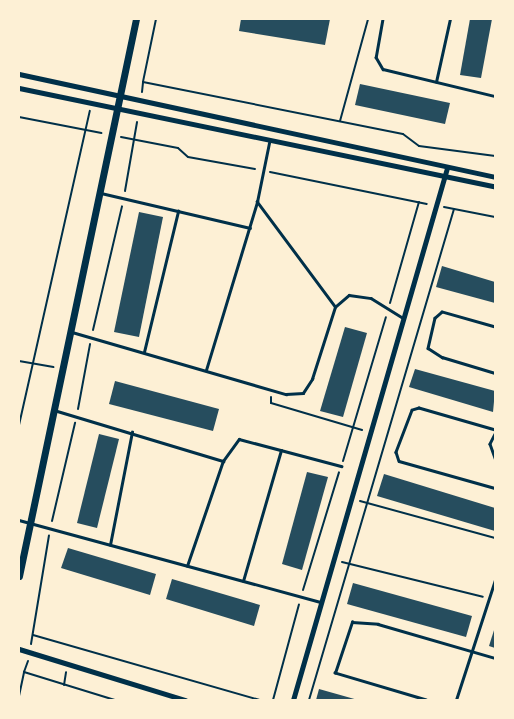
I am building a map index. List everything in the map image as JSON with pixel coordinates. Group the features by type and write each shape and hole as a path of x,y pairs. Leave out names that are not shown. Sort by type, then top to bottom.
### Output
{"street":[{"path":"19,576 20,562 101,194 136,19"},
{"path":"19,74 495,177"},
{"path":"19,88 269,143 495,188"},
{"path":"293,700 439,206 447,168"},
{"path":"19,649 185,700"}],"lane":[{"path":"383,19 376,57 380,66 495,96"},
{"path":"436,82 450,19"},
{"path":"206,371 250,228 269,143"},
{"path":"101,194 250,228"},
{"path":"257,202 335,307"},
{"path":"144,352 178,211"},
{"path":"71,332 270,390 303,393 312,379 335,307 349,295 371,298 406,319"},
{"path":"495,327 442,312 435,318 428,348 442,357 495,374"},
{"path":"495,430 419,408 412,410 396,452 398,461 495,488"},
{"path":"54,410 223,461"},
{"path":"110,545 132,432"},
{"path":"495,434 490,444 495,458"},
{"path":"187,566 223,461 242,438 341,466"},
{"path":"242,581 281,450"},
{"path":"19,520 322,602"},
{"path":"456,700 470,651 494,589 495,580"},
{"path":"426,700 335,673 352,622 378,624 495,658"}],"path":[{"path":"156,19 143,82 403,134 419,146 495,156"},
{"path":"340,121 368,19"},
{"path":"19,425 91,104"},
{"path":"19,696 30,653 50,528 77,416 91,337 123,198 138,114"},
{"path":"19,117 178,148 188,157 495,217"},
{"path":"273,700 301,597 389,309 419,202"},
{"path":"309,700 454,209"},
{"path":"19,360 63,369"},
{"path":"270,390 271,403 387,436"},
{"path":"353,499 495,538"},
{"path":"334,560 490,599"},
{"path":"33,635 259,700"},
{"path":"64,685 68,664"},
{"path":"24,672 115,700"}],"building":[{"path":"241,19 330,19 325,45 239,31"},
{"path":"470,19 492,19 481,78 460,75"},
{"path":"360,84 450,103 445,124 355,105"},
{"path":"139,212 163,217 139,337 114,332"},
{"path":"442,266 495,282 495,303 436,287"},
{"path":"345,327 367,333 343,417 320,411"},
{"path":"415,369 495,391 493,412 409,387"},
{"path":"115,381 219,409 213,431 109,404"},
{"path":"99,434 119,439 97,528 77,523"},
{"path":"307,472 328,477 302,570 282,564"},
{"path":"384,474 495,508 495,531 377,496"},
{"path":"68,548 156,574 150,595 61,568"},
{"path":"172,579 260,605 254,626 166,599"},
{"path":"353,583 472,616 466,637 347,604"},
{"path":"495,627 495,648 489,646"},
{"path":"319,689 358,700 316,700"}]}
